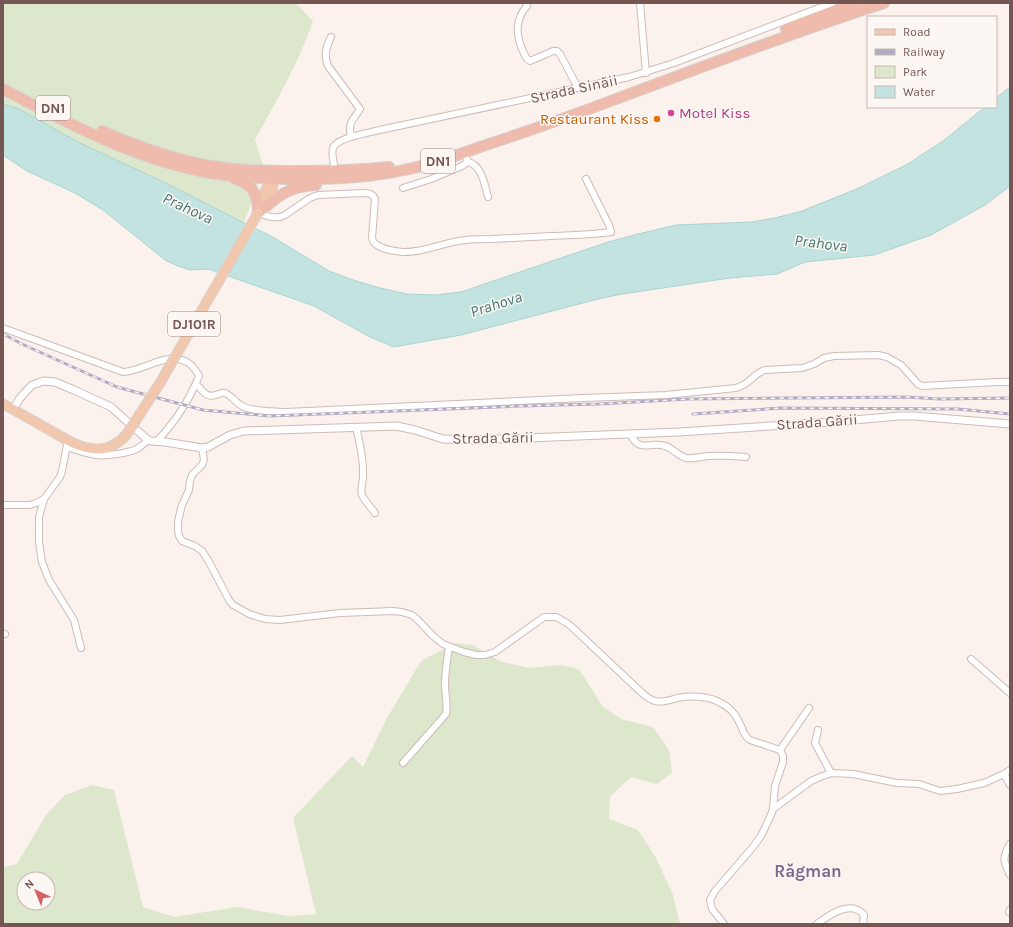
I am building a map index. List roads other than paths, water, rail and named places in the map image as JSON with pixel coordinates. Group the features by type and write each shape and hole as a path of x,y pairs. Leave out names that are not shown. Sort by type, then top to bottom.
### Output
{"highway":[{"name":"DN1","path":"3,89 75,126 123,147 177,166 214,174 250,178 393,166 414,162 433,156 548,117 856,3"},
{"name":"DN1","path":"849,14 874,3"},
{"name":"DN1","path":"3,82 77,120 127,142 165,155 202,164 273,175 327,179 381,174 466,157 551,123 715,62 884,3"},
{"path":"214,174 239,180 249,186 258,200 258,213"},
{"path":"258,213 277,196 289,190 304,186 342,184 381,174"}],"main road":[{"name":"DJ101R","path":"3,404 68,444 92,449 113,446 117,443 127,434 160,383 258,213 269,199 274,185 273,175"}],"street":[{"path":"526,3 527,6 521,14 518,22 518,31 521,46 527,60 530,61 553,51 557,51 578,88"},
{"path":"640,3 646,73"},
{"name":"Strada Sinăii","path":"336,170 332,156 333,147 338,142 351,137 646,73 832,3"},
{"path":"331,37 326,53 328,66 360,109 350,126 351,137"},
{"path":"403,188 431,179 462,166 466,157 479,171 488,198"},
{"path":"258,213 275,218 281,218 310,198 318,195 370,193 375,199 373,241 380,247 404,252 431,248 467,239 598,234 611,232 586,179"},
{"path":"3,328 123,372 137,370 171,359 187,362 197,371 199,376 196,384 183,409 171,426 157,441"},
{"path":"196,384 210,396 222,392 226,393 243,407 252,409 294,411 666,395 736,388 744,385 754,376 765,370 802,368 814,364 824,358 834,356 867,355 878,355 894,360 901,365 918,384 922,386 1010,382"},
{"path":"13,410 32,385 44,381 55,382 111,407 148,440 202,448 204,460 202,465 192,475 189,490 182,505 178,521 179,536 182,541 195,546 202,551 229,600 233,605 249,614 265,619 280,620 340,613 402,612 412,615 443,644 476,655 485,655 495,652 544,617 556,617 573,628 651,700 661,702 690,697 716,700 726,706 739,721 746,738 780,750 783,756 775,786 773,809 761,836 715,891 710,900 715,914 724,924"},
{"name":"Strada Gării","path":"202,448 208,448 230,435 244,431 397,426 443,439 473,440 686,431 831,422 899,416 1010,424"},
{"path":"356,428 362,457 362,493 364,499 375,513"},
{"path":"630,434 635,442 639,444 645,446 664,445 687,458 710,456 746,457"},
{"path":"81,648 74,620 49,580 42,562 39,542 39,517 44,499 60,477 68,444 88,454 110,456 132,451 148,440"},
{"path":"3,505 30,505 36,504 44,499"},
{"path":"403,763 446,714 447,708 445,686 449,647"},
{"path":"971,659 1010,692"},
{"path":"780,750 809,708"},
{"path":"818,730 815,743 831,773"},
{"path":"773,809 810,781 831,773 853,774 897,783 913,783 940,791 984,783 1010,770"},
{"path":"1004,774 1010,785"},
{"path":"1010,844 1004,855 1010,875"},
{"path":"817,924 841,909 850,908 861,911 864,915 863,924"}],"water":[{"name":"Prahova","path":"1010,87 1010,186 985,205 931,235 874,255 805,262 777,274 730,278 622,294 461,335 394,347 370,337 314,306 208,269 190,270 165,260 103,210 75,193 27,171 3,155 3,104 19,109 78,142 170,185 271,236 329,271 380,288 407,294 436,295 461,292 608,242 676,225 752,222 802,211 859,188 906,165 943,141 984,108 997,108 997,97"}],"railway":[{"path":"3,334 117,387 203,410 270,416 599,404 688,399 907,397 940,399 1010,398"},
{"path":"693,414 782,408 958,409 1010,414"}],"place":[{"name":"Motel Kiss","path":"671,113"},
{"name":"Restaurant Kiss","path":"657,119"}],"district":[{"name":"Răgman","path":"808,871"}]}
